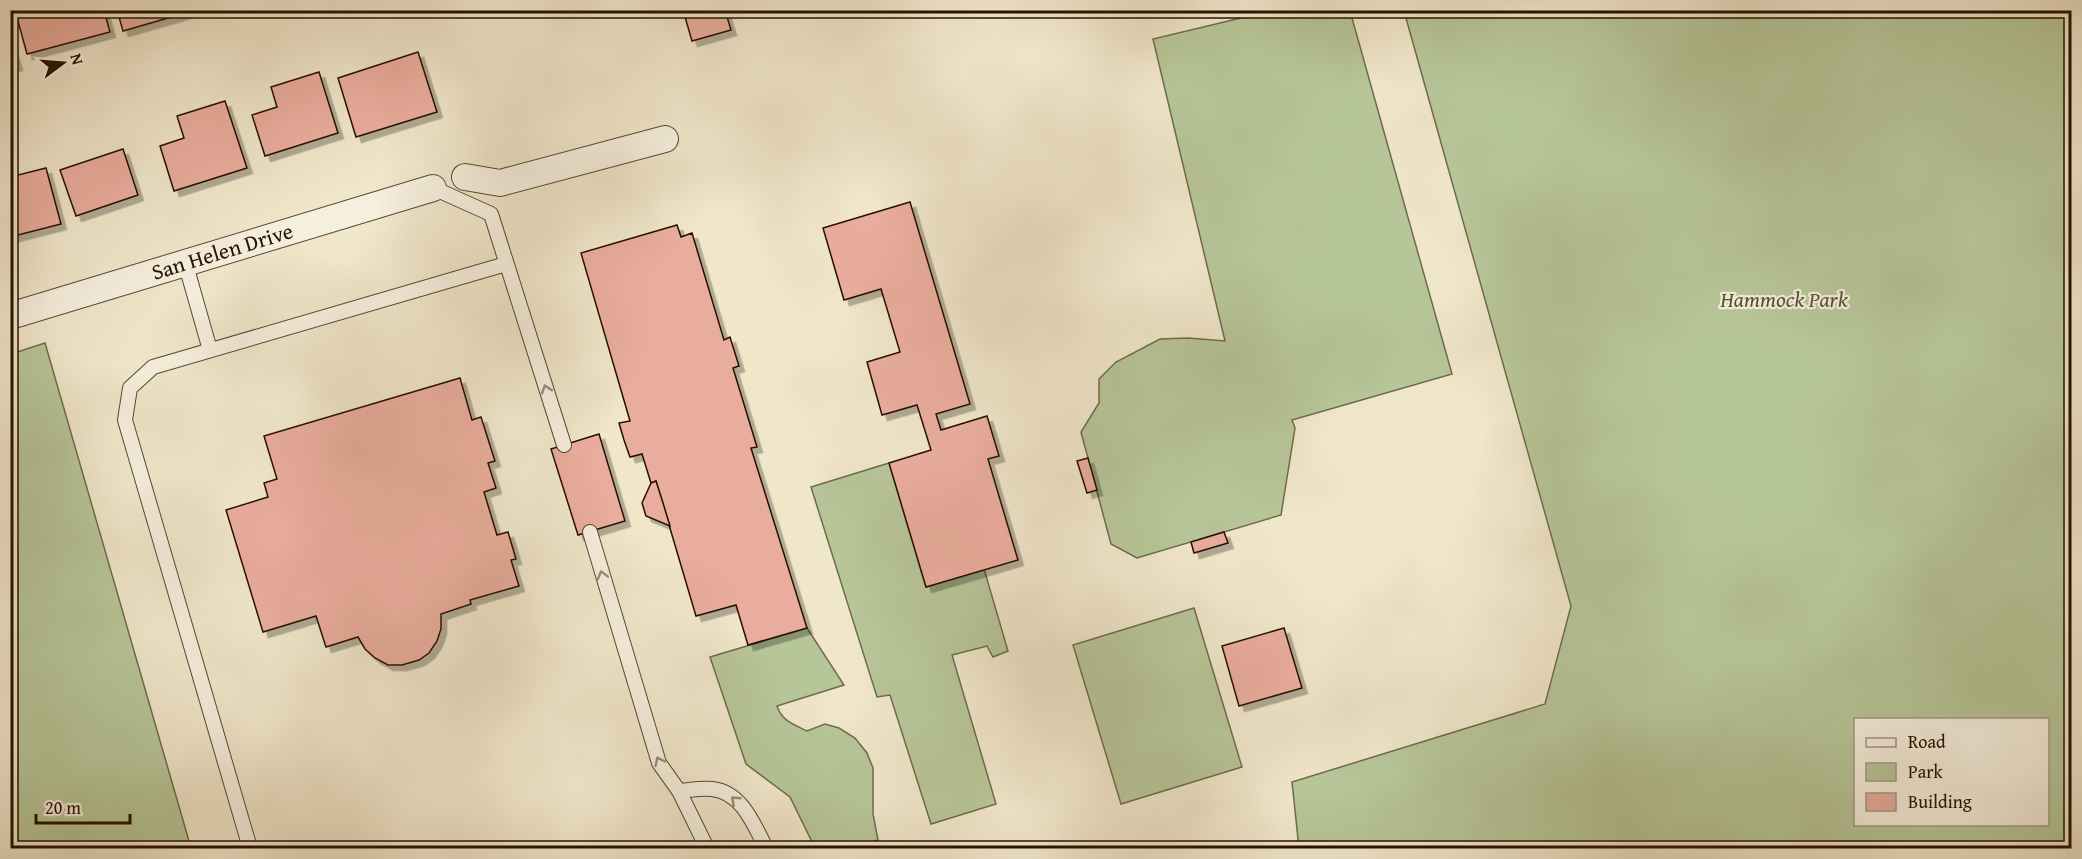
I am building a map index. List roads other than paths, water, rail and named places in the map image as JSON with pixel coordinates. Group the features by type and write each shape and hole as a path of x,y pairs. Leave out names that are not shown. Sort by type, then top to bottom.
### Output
{"street":[{"path":"465,177 500,183 665,139"},
{"name":"San Helen Drive","path":"10,316 433,188"}],"lane":[{"path":"433,188 491,214 564,445"},
{"path":"185,262 210,350"},
{"path":"250,849 125,420 130,388 153,368 506,264"},
{"path":"590,532 659,763 679,790 707,849"},
{"path":"679,790 712,789 729,793 747,812 766,849"}],"park label":[{"name":"Hammock Park","path":"1784,299"}]}
